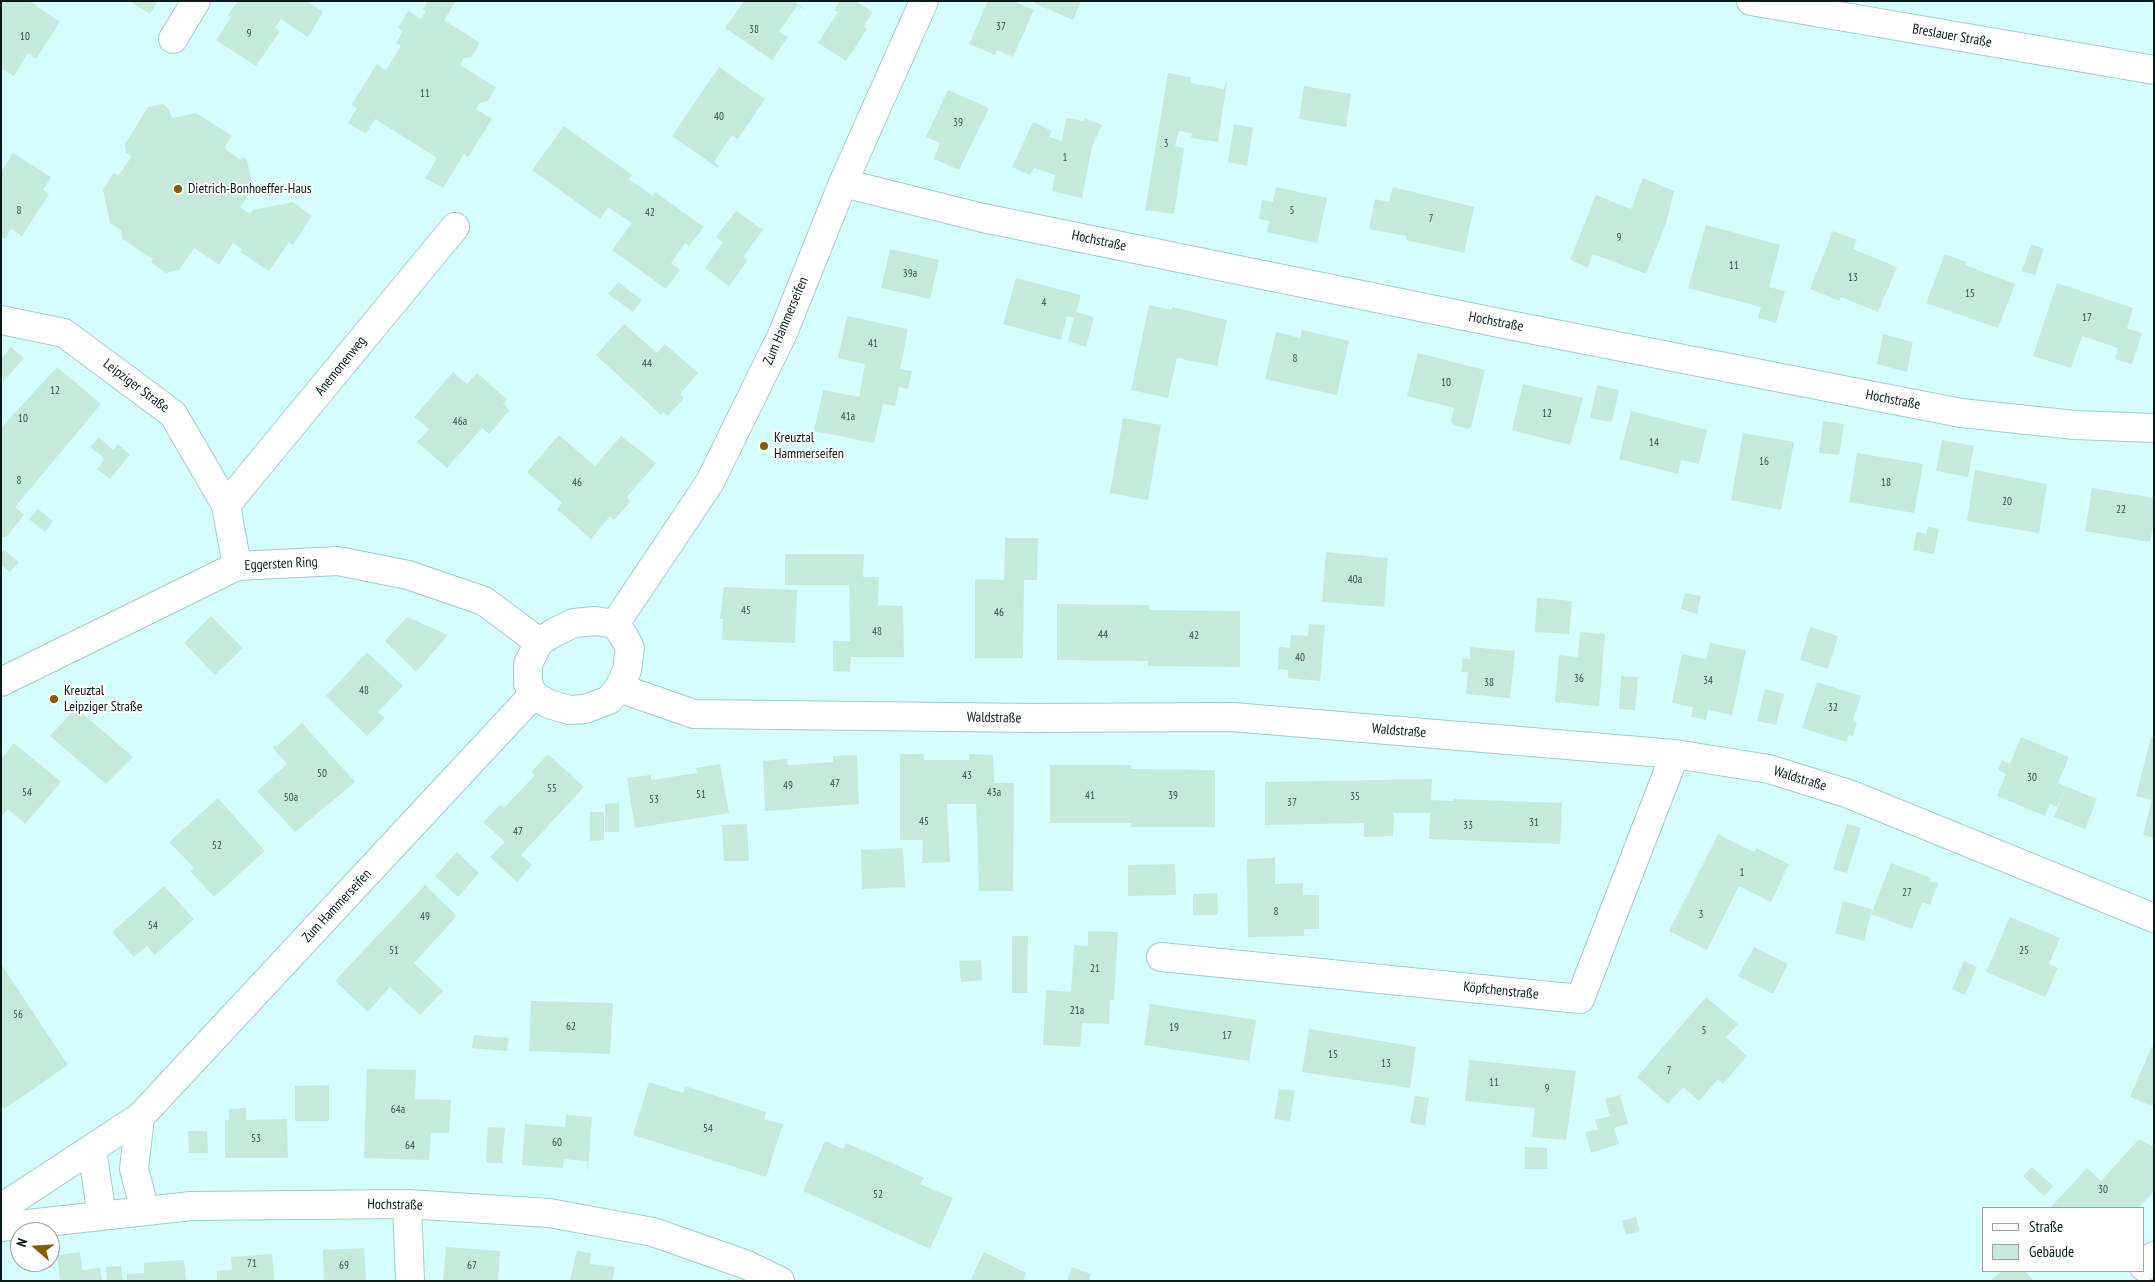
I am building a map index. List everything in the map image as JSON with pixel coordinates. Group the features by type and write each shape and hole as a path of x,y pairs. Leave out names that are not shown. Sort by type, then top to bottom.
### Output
{"street":[{"path":"173,39 196,1"},
{"name":"Zum Hammerseifen","path":"614,624 710,482 783,333 843,183 924,1"},
{"name":"Breslauer Straße","path":"1751,1 2154,70"},
{"name":"Hochstraße","path":"843,183 983,218 1509,325 1961,414 2075,426 2154,428"},
{"name":"Anemonenweg","path":"226,506 455,227"},
{"name":"Leipziger Straße","path":"1,320 64,333 173,414 226,506 237,566"},
{"name":"Eggersten Ring","path":"1,682 237,566 338,561 408,575 484,601 539,642"},
{"path":"596,621 614,624 626,638 630,648 628,670 619,688 609,700 585,709 569,710 549,704 533,695 528,683 528,664 539,642 555,632 574,624 596,621"},
{"name":"Waldstraße","path":"619,688 694,714 1034,718 1232,717 1675,754 1769,769 1849,794 2154,918"},
{"name":"Zum Hammerseifen","path":"1,1208 140,1117 533,695"},
{"name":"Köpfchenstraße","path":"1161,957 1580,998 1675,754"},
{"path":"140,1117 134,1169 145,1211"},
{"path":"92,1149 102,1216"},
{"path":"406,1204 410,1281"},
{"name":"Hochstraße","path":"1,1227 191,1206 406,1204 549,1213 653,1232 747,1265 780,1281"},
{"path":"2145,1266 2154,1256"}],"building":[{"path":"1,1 29,1 60,22 36,59 28,53 14,76 1,68"},
{"path":"129,1 158,1 150,14"},
{"path":"238,1 307,1 323,12 308,37 281,19 275,28 280,31 256,66 216,40 231,17 228,15"},
{"path":"428,1 456,1 444,20 480,43 471,57 464,58 460,65 496,87 488,101 480,103 476,109 492,119 468,157 464,154 443,188 425,178 437,158 375,119 366,134 348,123 357,108 351,105 377,64 386,70 401,46 396,43 403,31 398,28 408,11 421,19 426,11 423,9"},
{"path":"744,1 794,1 806,10 797,6 779,32 788,37 772,60 725,28"},
{"path":"840,1 856,1 873,12 863,27 867,29 846,61 818,43 838,12 834,10"},
{"path":"988,1 1014,1 1034,10 1013,57 997,50 995,55 969,44"},
{"path":"1035,1 1081,1 1073,20 1034,3"},
{"path":"719,67 765,99 738,139 732,135 714,162 719,166 718,168 672,136"},
{"path":"1168,73 1191,77 1190,83 1224,89 1227,82 1218,142 1191,138 1192,133 1179,131 1175,146 1184,148 1174,214 1145,210"},
{"path":"1304,86 1351,94 1346,127 1299,119"},
{"path":"948,90 989,108 959,170 934,159 940,143 926,137"},
{"name":"Dietrich-Bonhoeffer-Haus","path":"163,104 169,109 172,118 196,113 232,136 224,148 241,160 243,157 247,160 253,188 240,207 250,214 253,210 293,202 312,216 293,245 289,242 269,271 240,252 242,249 233,243 219,265 194,248 179,270 166,273 151,262 153,259 122,239 121,230 110,223 103,190 114,173 118,176 132,156 126,153 125,144 148,107"},
{"path":"1066,118 1083,121 1085,118 1102,125 1092,147 1082,198 1052,191 1055,175 1034,168 1030,175 1012,167 1033,122 1052,131 1049,137 1062,141"},
{"path":"1234,124 1253,128 1247,166 1228,162"},
{"path":"564,126 632,175 629,179 653,196 655,192 704,227 689,246 685,243 671,263 680,270 666,289 612,250 632,223 608,207 600,219 532,170"},
{"path":"13,153 51,177 43,190 49,194 22,236 11,229 5,239 1,237 1,172"},
{"path":"1643,178 1674,191 1666,223 1646,274 1593,254 1588,268 1570,260 1596,195 1631,209"},
{"path":"1276,187 1327,198 1317,243 1267,232 1269,221 1259,219 1262,200 1273,202"},
{"path":"1393,187 1474,207 1464,253 1406,240 1407,236 1369,229 1375,199 1389,202"},
{"path":"736,211 763,230 743,257 748,260 729,286 705,268 723,242 716,237"},
{"path":"1706,225 1780,245 1769,287 1785,291 1776,323 1758,318 1761,307 1688,288"},
{"path":"1833,231 1857,240 1853,249 1897,267 1878,312 1841,297 1839,301 1810,289"},
{"path":"2031,244 2044,249 2035,275 2022,271"},
{"path":"890,249 939,260 930,299 881,288"},
{"path":"1945,254 1966,262 1965,265 2015,284 1998,328 1926,303"},
{"path":"1016,278 1081,295 1076,312 1094,317 1086,347 1068,341 1074,318 1067,316 1061,340 1003,324"},
{"path":"618,282 642,300 633,312 608,294"},
{"path":"2057,283 2133,308 2127,328 2142,333 2132,364 2115,359 2118,348 2082,336 2071,368 2033,356"},
{"path":"1149,305 1172,310 1172,307 1227,320 1217,366 1177,358 1168,398 1131,390"},
{"path":"847,316 908,329 900,369 912,371 908,389 899,387 895,406 883,404 874,443 814,431 823,390 859,397 865,364 838,358"},
{"path":"624,324 657,353 665,344 698,373 680,394 684,398 668,416 663,412 661,415 596,355"},
{"path":"1302,330 1349,341 1337,395 1265,379 1276,332 1300,338"},
{"path":"1883,334 1913,342 1907,372 1877,364"},
{"path":"11,347 24,358 3,382 1,359"},
{"path":"1418,353 1485,370 1471,427 1468,429 1453,425 1451,421 1454,408 1407,396"},
{"path":"57,367 101,404 15,507 24,515 7,536 1,538 1,428"},
{"path":"453,372 467,384 477,373 507,399 503,404 510,410 489,434 482,428 447,468 417,442 429,429 414,417"},
{"path":"1523,384 1583,398 1570,445 1512,430"},
{"path":"1597,385 1619,390 1612,422 1590,418"},
{"path":"1631,411 1707,430 1699,464 1681,460 1678,474 1619,459"},
{"path":"1123,418 1161,425 1148,500 1110,493"},
{"path":"1823,421 1844,424 1839,455 1819,453"},
{"path":"1743,433 1794,442 1781,510 1731,500"},
{"path":"559,435 595,466 621,436 656,463 627,497 630,502 614,520 610,516 591,539 557,509 562,503 527,472"},
{"path":"99,437 113,450 118,444 130,455 110,479 97,469 105,459 90,447"},
{"path":"1942,440 1974,446 1968,477 1936,471"},
{"path":"1857,453 1923,464 1914,513 1849,502"},
{"path":"1975,470 2047,484 2039,533 1967,521"},
{"path":"2092,488 2154,498 2154,522 2150,542 2085,531"},
{"path":"38,509 53,521 45,532 29,519"},
{"path":"1928,527 1939,529 1934,554 1913,550 1917,532 1926,534"},
{"path":"1005,538 1038,538 1037,580 1024,580 1023,658 975,658 975,579 1004,580"},
{"path":"4,550 19,562 10,572 1,565 1,553"},
{"path":"1326,552 1388,558 1384,607 1322,602"},
{"path":"785,554 864,554 863,577 879,577 878,605 903,606 904,657 851,657 850,672 833,671 833,641 850,641 849,585 785,585"},
{"path":"724,587 797,590 795,643 722,640 723,619 720,619"},
{"path":"1685,593 1701,596 1697,614 1681,609"},
{"path":"1537,598 1572,601 1569,634 1535,632"},
{"path":"1057,604 1149,605 1149,610 1240,611 1240,667 1148,666 1148,661 1057,660"},
{"path":"211,616 243,648 215,675 184,643"},
{"path":"407,617 448,635 416,672 385,641"},
{"path":"1309,624 1325,625 1320,681 1288,678 1288,670 1278,669 1279,647 1290,648 1291,635 1308,636"},
{"path":"1810,627 1838,636 1828,669 1800,660"},
{"path":"1580,632 1605,634 1599,706 1555,702 1559,655 1578,657"},
{"path":"1710,643 1746,650 1732,715 1708,710 1706,720 1691,717 1693,707 1672,703 1682,654 1706,659"},
{"path":"1470,647 1515,651 1510,698 1466,694 1468,672 1461,672 1463,658 1470,659"},
{"path":"367,652 403,686 378,712 385,718 367,736 326,696"},
{"path":"1621,676 1638,677 1635,710 1619,709"},
{"path":"1817,682 1861,696 1853,720 1857,722 1853,736 1849,735 1846,742 1802,728"},
{"path":"1765,689 1784,694 1776,725 1757,721"},
{"path":"76,708 133,757 106,784 50,736"},
{"path":"302,723 355,782 295,832 257,791 287,764 273,746 277,746"},
{"path":"2021,737 2069,757 2058,783 2097,799 2085,829 2054,817 2065,788 2057,807 2050,804 2045,816 1997,796 2006,774 1998,770 2002,760 2010,764"},
{"path":"2151,737 2154,738 2154,838 2143,835 2152,800 2136,796"},
{"path":"14,743 61,782 25,824 8,809 1,817 1,759"},
{"path":"548,754 584,787 521,855 532,865 517,882 490,857 505,842 483,822 500,805 504,808 535,775 531,772"},
{"path":"900,754 924,754 924,760 969,760 969,754 993,755 994,783 1014,783 1013,891 979,891 976,804 947,804 950,862 922,863 923,840 900,840"},
{"path":"857,755 859,804 765,811 763,761 787,759 788,765 833,762 833,756"},
{"path":"720,764 729,813 635,828 627,778 651,775 651,780 697,773 696,768"},
{"path":"1050,765 1131,765 1131,769 1215,770 1215,827 1131,827 1131,823 1050,823"},
{"path":"1432,779 1431,800 1453,801 1454,799 1562,803 1560,844 1429,839 1430,813 1394,813 1393,836 1364,837 1364,823 1265,825 1265,782"},
{"path":"218,798 265,851 214,897 190,871 194,868 169,842"},
{"path":"619,803 619,832 605,832 605,804"},
{"path":"590,812 604,812 604,840 590,841"},
{"path":"747,824 749,861 724,861 722,825"},
{"path":"1847,824 1861,828 1847,873 1833,869"},
{"path":"1718,834 1754,852 1756,848 1789,864 1771,902 1739,886 1707,950 1669,931"},
{"path":"903,848 905,887 862,889 861,850"},
{"path":"457,852 479,873 458,897 435,876"},
{"path":"1275,858 1275,884 1303,883 1303,895 1319,895 1319,929 1304,929 1304,936 1248,937 1247,859"},
{"path":"1891,863 1931,878 1930,881 1938,883 1930,905 1922,902 1912,929 1871,914"},
{"path":"1175,864 1176,895 1128,896 1128,865"},
{"path":"425,885 457,916 414,963 443,991 420,1015 390,987 368,1012 335,981"},
{"path":"164,886 194,919 155,955 147,946 134,957 112,932"},
{"path":"1217,893 1218,915 1193,915 1193,894"},
{"path":"1843,901 1872,909 1864,941 1835,933"},
{"path":"2010,917 2060,938 2049,964 2058,968 2045,997 1986,972"},
{"path":"1088,931 1118,932 1114,1000 1110,1000 1109,1024 1082,1023 1080,1047 1043,1045 1046,990 1071,992 1074,945 1088,946"},
{"path":"1012,936 1028,936 1027,993 1012,993"},
{"path":"1754,947 1788,964 1773,994 1738,976"},
{"path":"981,960 982,980 961,982 959,961"},
{"path":"1964,961 1977,967 1965,995 1952,989"},
{"path":"1,964 68,1065 4,1109 1,1105"},
{"path":"1706,997 1738,1024 1726,1037 1747,1056 1723,1084 1718,1079 1699,1101 1683,1087 1668,1104 1637,1077"},
{"path":"531,1001 613,1003 610,1054 529,1051"},
{"path":"1150,1004 1256,1020 1249,1061 1144,1045"},
{"path":"1309,1029 1416,1047 1410,1088 1302,1072"},
{"path":"474,1035 509,1038 507,1051 472,1048"},
{"path":"2154,1041 2154,1107 2130,1097"},
{"path":"1469,1060 1576,1071 1566,1140 1532,1137 1535,1108 1465,1101"},
{"path":"367,1069 416,1070 415,1099 451,1100 449,1133 431,1133 429,1160 364,1158"},
{"path":"649,1082 683,1093 685,1086 766,1112 764,1119 783,1124 766,1177 633,1135"},
{"path":"329,1085 329,1121 295,1121 295,1086"},
{"path":"1279,1089 1295,1090 1290,1121 1274,1119"},
{"path":"1620,1095 1628,1124 1614,1128 1619,1144 1591,1153 1585,1132 1598,1129 1595,1120 1610,1116 1605,1099"},
{"path":"1415,1096 1429,1098 1425,1125 1410,1123"},
{"path":"246,1108 246,1120 287,1119 288,1158 225,1158 225,1120 229,1120 229,1109"},
{"path":"566,1115 592,1117 588,1170 587,1161 564,1159 563,1168 522,1165 525,1124 565,1127"},
{"path":"488,1127 505,1128 502,1163 486,1163"},
{"path":"188,1131 207,1131 208,1153 189,1153"},
{"path":"2139,1139 2154,1147 2154,1192 2139,1207 2051,1207 2087,1168 2101,1181"},
{"path":"825,1141 843,1149 846,1143 892,1163 924,1178 920,1184 953,1198 930,1249 803,1191"},
{"path":"1525,1147 1547,1148 1547,1169 1525,1169"},
{"path":"2032,1167 2053,1186 2044,1196 2023,1176"},
{"path":"1636,1217 1640,1231 1626,1235 1622,1221"},
{"path":"446,1247 500,1251 498,1281 443,1281"},
{"path":"364,1248 366,1281 324,1281 323,1250"},
{"path":"577,1251 591,1253 590,1264 615,1267 612,1281 570,1281"},
{"path":"80,1252 82,1270 100,1268 102,1281 60,1281 60,1255"},
{"path":"984,1252 1026,1273 1023,1281 970,1281"},
{"path":"272,1254 274,1281 217,1281 217,1271 232,1270 231,1257"},
{"path":"184,1260 186,1281 127,1281 127,1274 144,1273 144,1263"},
{"path":"121,1266 123,1281 107,1281 106,1267"},
{"path":"1072,1267 1091,1274 1089,1281 1067,1281"},
{"path":"2001,1272 2026,1272 2034,1281 1990,1281"}],"place":[{"name":"Dietrich-Bonhoeffer-Haus","path":"178,189"},
{"name":"Kreuztal Hammerseifen","path":"764,446"},
{"name":"Kreuztal Leipziger Straße","path":"54,699"}]}
